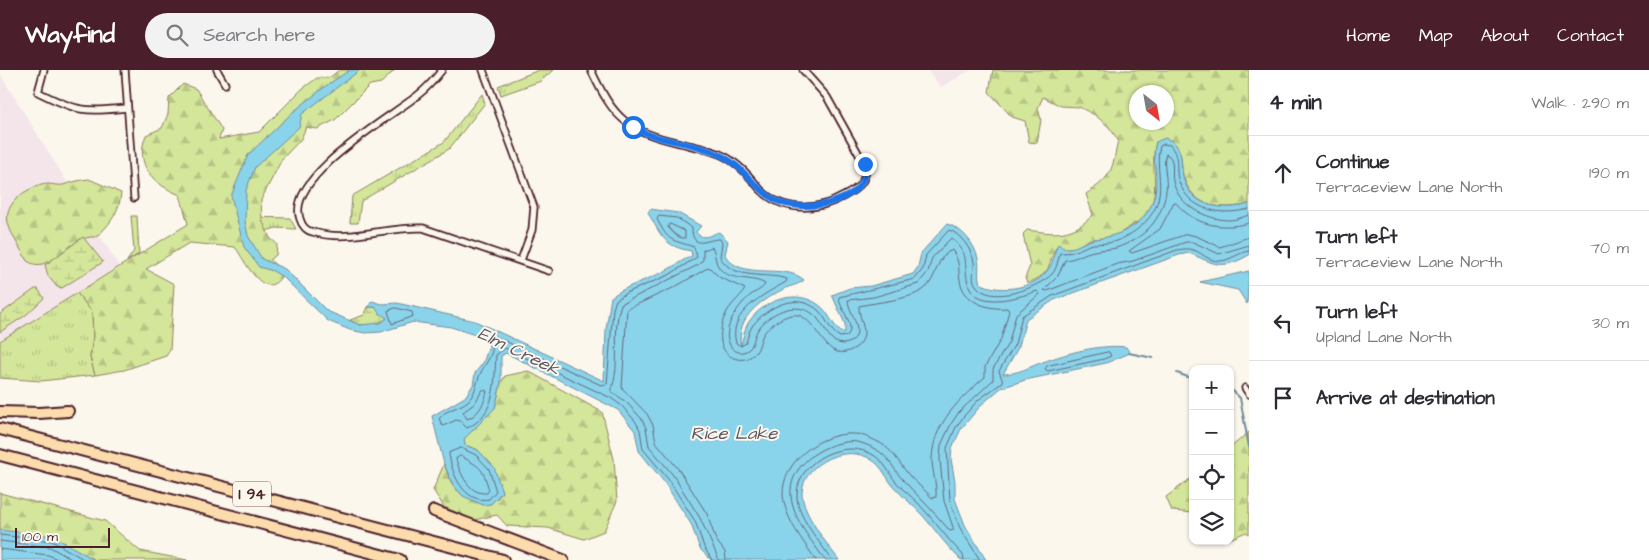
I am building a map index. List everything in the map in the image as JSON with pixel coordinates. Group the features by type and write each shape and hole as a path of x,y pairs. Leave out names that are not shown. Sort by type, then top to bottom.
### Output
{"highway":[{"path":"0,412 38,413 68,411"},
{"name":"I 94","path":"0,429 503,560"},
{"name":"I 94","path":"0,455 400,560"},
{"path":"434,511 563,560"}],"street":[{"path":"44,70 38,92 67,106 83,111 127,108"},
{"path":"125,70 134,198"},
{"path":"217,70 226,84"},
{"path":"442,70 419,95 351,142 312,182 299,203 298,214 302,223 311,232 348,235 410,227 423,228 549,271"},
{"path":"483,70 534,207 532,230 521,260"},
{"path":"591,70 608,103 625,122 649,135 708,150 724,157 743,169 765,193 781,203 801,208 822,206 840,198 862,183 865,177 865,164 827,96 803,70"}],"shaded area":[{"path":"927,70 971,70 941,87"},
{"path":"0,74 119,266 0,341"}],"green space":[{"path":"339,70 395,70 381,83 370,85 335,120 317,129 306,127 301,139 282,159 261,200 262,220 270,238 277,244 276,255 270,260 280,269 281,277 274,284 267,285 261,282 248,268 235,247 189,243 146,269 174,284 170,350 166,356 124,370 95,375 90,357 93,337 92,312 77,293 188,224 180,195 154,179 144,164 142,155 146,135 162,128 168,114 169,98 183,84 196,89 222,130 219,139 259,132 302,89 317,78 329,78"},
{"path":"539,70 553,70 541,81 501,95 498,86"},
{"path":"993,70 1249,70 1249,204 1221,207 1203,202 1190,190 1185,181 1177,146 1172,140 1156,142 1154,152 1154,197 1147,216 1114,237 1088,240 1075,248 1063,248 1059,243 1046,271 1027,283 1025,278 1030,266 1023,234 1027,230 1063,232 1077,227 1093,215 1086,194 1102,182 1110,171 1118,140 1109,127 1095,115 1079,107 1061,106 1043,97 1038,108 1041,120 1037,143 1029,142 1025,121 1012,117 989,92"},
{"path":"482,94 485,103 449,149 361,201 358,223 350,223 352,196 444,142"},
{"path":"89,179 121,193 119,206 109,223 96,237 86,238 77,242 44,264 27,261 9,228 8,215 14,202 26,191 41,185 61,185"},
{"path":"131,216 137,216 139,254 127,261 134,251"},
{"path":"246,217 290,218 296,229 276,228 248,236"},
{"path":"83,237 103,262 62,288 57,287 48,276 45,265"},
{"path":"35,289 38,289 44,298 26,315 0,332 0,314"},
{"path":"77,293 92,311 93,337 90,357 95,375 41,381 0,378 0,341"},
{"path":"368,307 375,307 387,318 378,323 368,325 354,323 350,320 364,315"},
{"path":"528,371 602,412 614,459 617,501 604,531 584,539 548,528 507,526 497,515 474,520 444,507 433,490 444,464 451,482 463,496 497,499 502,492 493,467 478,450 465,445 464,439 495,408 501,383 505,376"},
{"path":"1249,432 1249,534 1246,532 1234,537 1234,455 1234,445"},
{"path":"1189,480 1189,513 1172,511 1166,497"},
{"path":"0,493 105,521 140,551 187,560 95,560 49,540 0,530"}],"water":[{"name":"Rice Lake","path":"350,70 360,70 302,114 299,127 255,167 246,190 245,221 248,236 262,259 285,269 327,311 360,325 381,323 387,318 379,313 375,307 368,307 372,301 382,304 397,303 475,321 604,381 606,329 611,297 692,256 691,251 674,246 664,239 648,213 650,209 678,213 701,226 696,232 704,237 719,232 728,241 725,255 732,263 741,268 785,272 796,275 804,280 768,297 753,310 742,326 740,335 741,346 748,323 754,315 771,303 790,297 800,297 819,305 838,329 841,332 845,332 845,324 832,295 850,288 871,286 913,274 918,267 921,253 947,224 963,233 974,248 979,262 980,283 1007,289 1017,288 1036,281 1051,265 1059,243 1063,248 1076,247 1091,240 1119,233 1139,222 1152,204 1155,193 1154,152 1156,142 1165,138 1172,141 1179,150 1184,180 1194,197 1202,202 1220,207 1249,204 1249,255 1231,263 1218,264 1189,253 1179,255 1054,300 1026,319 1019,346 1003,374 1019,372 1062,355 1095,348 1126,347 1130,353 1106,363 1025,380 1001,388 982,404 961,429 952,448 951,459 955,482 955,499 965,525 986,560 961,560 924,517 894,487 876,463 862,455 851,454 828,458 818,464 804,482 802,493 806,510 822,537 839,560 711,560 700,549 691,524 664,482 639,451 635,431 618,410 506,353 501,356 501,383 495,408 464,439 465,445 478,450 494,467 502,492 491,504 483,505 463,496 453,485 444,464 432,416 465,397 473,385 475,373 483,363 489,346 487,339 451,327 413,322 381,332 365,333 350,330 328,321 284,278 273,271 259,267 244,247 231,196 248,155 293,112 327,85"},
{"path":"1249,271 1247,304 1238,290 1200,282"},
{"path":"0,530 53,536 95,560 0,560"}],"waterway":[{"path":"1129,353 1153,358"},
{"path":"1177,373 1189,378"},
{"path":"1234,392 1240,398 1249,447"}],"route":[{"path":"633,127 649,135 708,150 724,157 743,169 760,189 770,197 794,207 822,206 834,202 854,190 864,180 865,164"}],"water label":[{"name":"Elm Creek","path":"519,351"}]}
